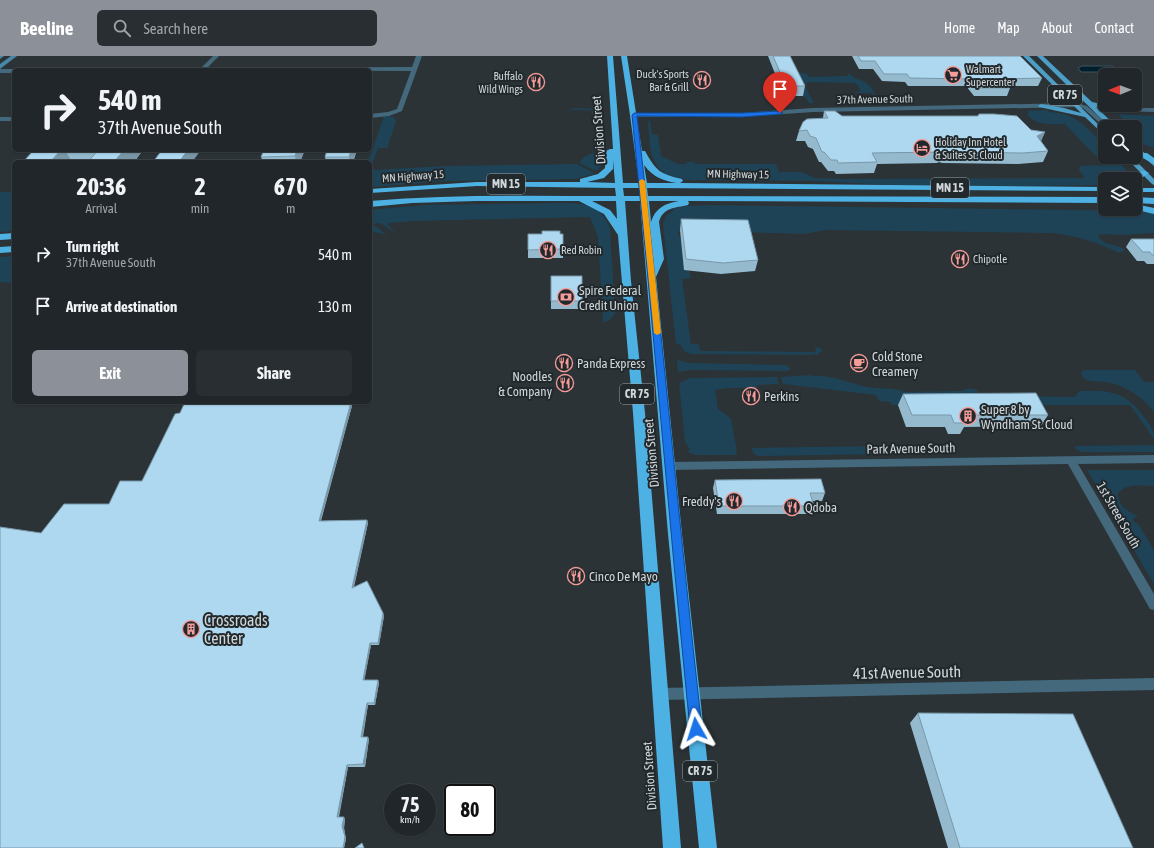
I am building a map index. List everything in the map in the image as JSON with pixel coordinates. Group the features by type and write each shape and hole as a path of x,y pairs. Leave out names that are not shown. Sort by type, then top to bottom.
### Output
{"highway":[{"name":"Division Street","path":"610,56 672,848"},
{"name":"Division Street","path":"624,56 634,115 643,185 669,466 708,848"},
{"path":"540,185 585,180 601,176 609,169 609,142 615,132"},
{"path":"638,144 648,166 660,176 674,180 716,186"},
{"path":"1144,155 1154,163"},
{"name":"MN Highway 15","path":"372,191 477,184 1098,189"},
{"path":"1142,190 1154,190"},
{"name":"MN Highway 15","path":"372,204 468,198 1098,200"},
{"path":"578,198 610,213 623,235"},
{"path":"652,278 659,259 655,217 660,211 671,205 738,198"},
{"path":"1142,200 1154,201"},
{"path":"1142,208 1154,211"},
{"path":"0,237 12,236"},
{"path":"0,250 12,249"}],"main road":[{"path":"0,68 14,56"},
{"name":"CR 75","path":"1026,56 1098,128"},
{"name":"CR 75","path":"1040,56 1105,118"},
{"path":"1090,103 1098,106"},
{"path":"1041,106 1073,112 1092,122"},
{"path":"1105,118 1107,114 1114,112"},
{"path":"1135,164 1154,183"}],"street":[{"path":"205,68 216,56"},
{"path":"372,116 397,112 401,106 419,56"},
{"path":"372,69 414,69"},
{"path":"0,71 12,71"},
{"name":"37th Avenue South","path":"634,115 742,115 813,110 1076,105 1085,107 1100,120"},
{"path":"1142,110 1154,110"},
{"path":"0,119 12,119"},
{"name":"Park Avenue South","path":"669,466 1154,459"},
{"name":"1st Street South","path":"1071,460 1154,605"},
{"name":"41st Avenue South","path":"660,694 1154,684"}],"shaded area":[{"path":"1082,66 1111,66 1115,68 1098,68 1098,72 1081,72 1078,68"},
{"path":"798,72 807,74 809,77 848,76 848,74 850,74 870,86 876,96 872,93 854,93 861,91 856,83 810,82 804,84 814,103 809,103 806,98 802,96 804,96 794,74"},
{"path":"574,108 601,109 604,158 603,164 596,171 579,163 588,155 600,152 598,114 592,114 591,110 567,111"},
{"path":"1047,110 1049,112 1067,115 1080,122 1098,139 1098,159 1065,124 1049,124 1035,121 1026,114 1029,114 1027,111"},
{"path":"1118,114 1154,116 1154,148 1143,144 1142,120 1124,120"},
{"path":"384,116 394,117 396,122 387,148 378,148 372,164 372,160 369,160"},
{"path":"650,120 652,134 658,135 661,156 678,164 694,162 695,164 776,164 779,172 802,172 815,178 1085,178 1079,170 1080,166 1104,165 1103,164 1121,164 1127,172 1098,172 1098,185 892,185 816,181 687,180 663,174 665,173 655,163 651,150 648,122"},
{"path":"577,164 594,173 575,179 444,181 372,187 372,168 376,170 445,166"},
{"path":"0,192 12,192 12,231 0,232"},
{"path":"567,203 582,204 593,208 602,215 610,228 615,314 608,321 603,322 598,237 590,217 414,221 387,223 395,233 380,223 373,224 387,235 372,231 372,210 424,205"},
{"path":"710,205 1098,210 1098,216 1142,216 1142,211 1154,213 1154,233 1098,235 1100,239 1106,243 1118,246 1125,250 1119,253 1086,240 1068,235 1050,233 825,230 804,234 681,230 678,232 678,236 680,236 691,278 682,279 691,344 698,344 701,351 816,352 815,348 818,347 823,350 817,355 691,354 684,351 680,344 676,344 663,224 666,216 674,210 672,209 685,206"},
{"path":"12,256 12,283 0,282 0,257"},
{"path":"677,360 689,363 786,365 791,369 787,371 691,370 678,372"},
{"path":"1086,370 1135,370 1144,382 1154,382 1154,412 1139,397 1122,387 1113,383 1085,379 1081,372"},
{"path":"811,375 825,376 867,387 900,390 905,392 961,391 970,388 975,389 981,396 1075,397 1079,391 1108,392 1123,397 1137,408 1151,427 1154,439 1130,405 892,405 890,402 879,401 876,395 783,384 781,377"},
{"path":"777,377 779,384 757,385 757,388 727,388 715,390 718,409 731,419 737,452 735,455 696,455 687,452 690,449 685,442 679,383 690,378"},
{"path":"912,444 941,446 949,449 950,453 904,454 898,449 899,447 911,447"},
{"path":"1154,445 1154,452 1081,452 1074,448 1076,446"},
{"path":"881,446 883,451 879,454 758,456 753,453 752,448"},
{"path":"1087,470 1154,470 1154,486 1130,486 1118,493 1118,497 1124,508 1138,516 1134,518 1133,521 1139,525 1154,550 1154,584"}],"building":[{"path":"773,56 790,56 805,86 786,86"},
{"name":"Walmart Supercenter","path":"858,56 1020,56 1042,78 1001,79 1010,88 977,88 969,79 910,78 907,74 884,74 875,61 861,61"},
{"name":"Holiday Inn Hotel & Suites St. Cloud","path":"824,111 835,111 842,116 978,116 979,114 994,114 1017,116 1031,130 1045,132 1037,136 1048,151 1023,153 943,151 872,153 877,162 838,163 837,160 831,160 824,152 822,152 816,138 810,136 807,130 799,131 803,122 807,119 828,118"},
{"path":"32,152 59,152 52,160 25,160"},
{"path":"96,152 122,152 116,160 90,160"},
{"path":"160,152 186,152 180,160 154,160"},
{"path":"263,152 296,152 295,156 261,157"},
{"path":"326,152 350,152 349,157 325,157"},
{"path":"681,219 748,220 758,260 723,263 686,259"},
{"path":"542,231 560,231 560,234 563,234 563,249 528,250 528,234 542,234"},
{"path":"1131,239 1154,239 1154,255 1150,252 1143,252"},
{"name":"Spire Federal Credit Union","path":"551,276 582,276 582,301 551,301"},
{"path":"1036,393 1048,415 963,415 966,423 954,423 951,415 912,415 903,394"},
{"name":"Crossroads Center","path":"184,404 350,404 319,521 367,520 352,588 367,581 383,613 378,643 370,643 363,680 378,680 374,703 367,703 361,737 368,737 363,764 347,765 337,817 344,817 342,826 345,837 343,848 0,848 0,527 41,533 64,504 109,504 120,481 142,481 175,414 180,413"},
{"path":"821,479 825,493 810,493 814,506 719,506 715,480"},
{"path":"918,713 1073,714 1133,848 960,848"},
{"path":"362,843 364,848 355,848"}],"slow traffic":[{"path":"642,181 657,333"}],"place":[{"name":"Walmart Supercenter","path":"953,75"},
{"name":"Duck's Sports Bar & Grill","path":"702,80"},
{"name":"Buffalo Wild Wings","path":"536,82"},
{"name":"Holiday Inn Hotel & Suites St. Cloud","path":"922,148"},
{"name":"Red Robin","path":"548,250"},
{"name":"Chipotle","path":"960,259"},
{"name":"Spire Federal Credit Union","path":"566,297"},
{"name":"Panda Express","path":"564,363"},
{"name":"Cold Stone Creamery","path":"859,363"},
{"name":"Noodles & Company","path":"565,383"},
{"name":"Perkins","path":"751,396"},
{"name":"Super 8 by Wyndham St. Cloud","path":"968,416"},
{"name":"Freddy's","path":"734,501"},
{"name":"Qdoba","path":"792,507"},
{"name":"Cinco De Mayo","path":"576,576"},
{"name":"Crossroads Center","path":"191,629"}],"route":[{"path":"696,729 675,534 650,254 634,115 742,115 780,113"}]}
